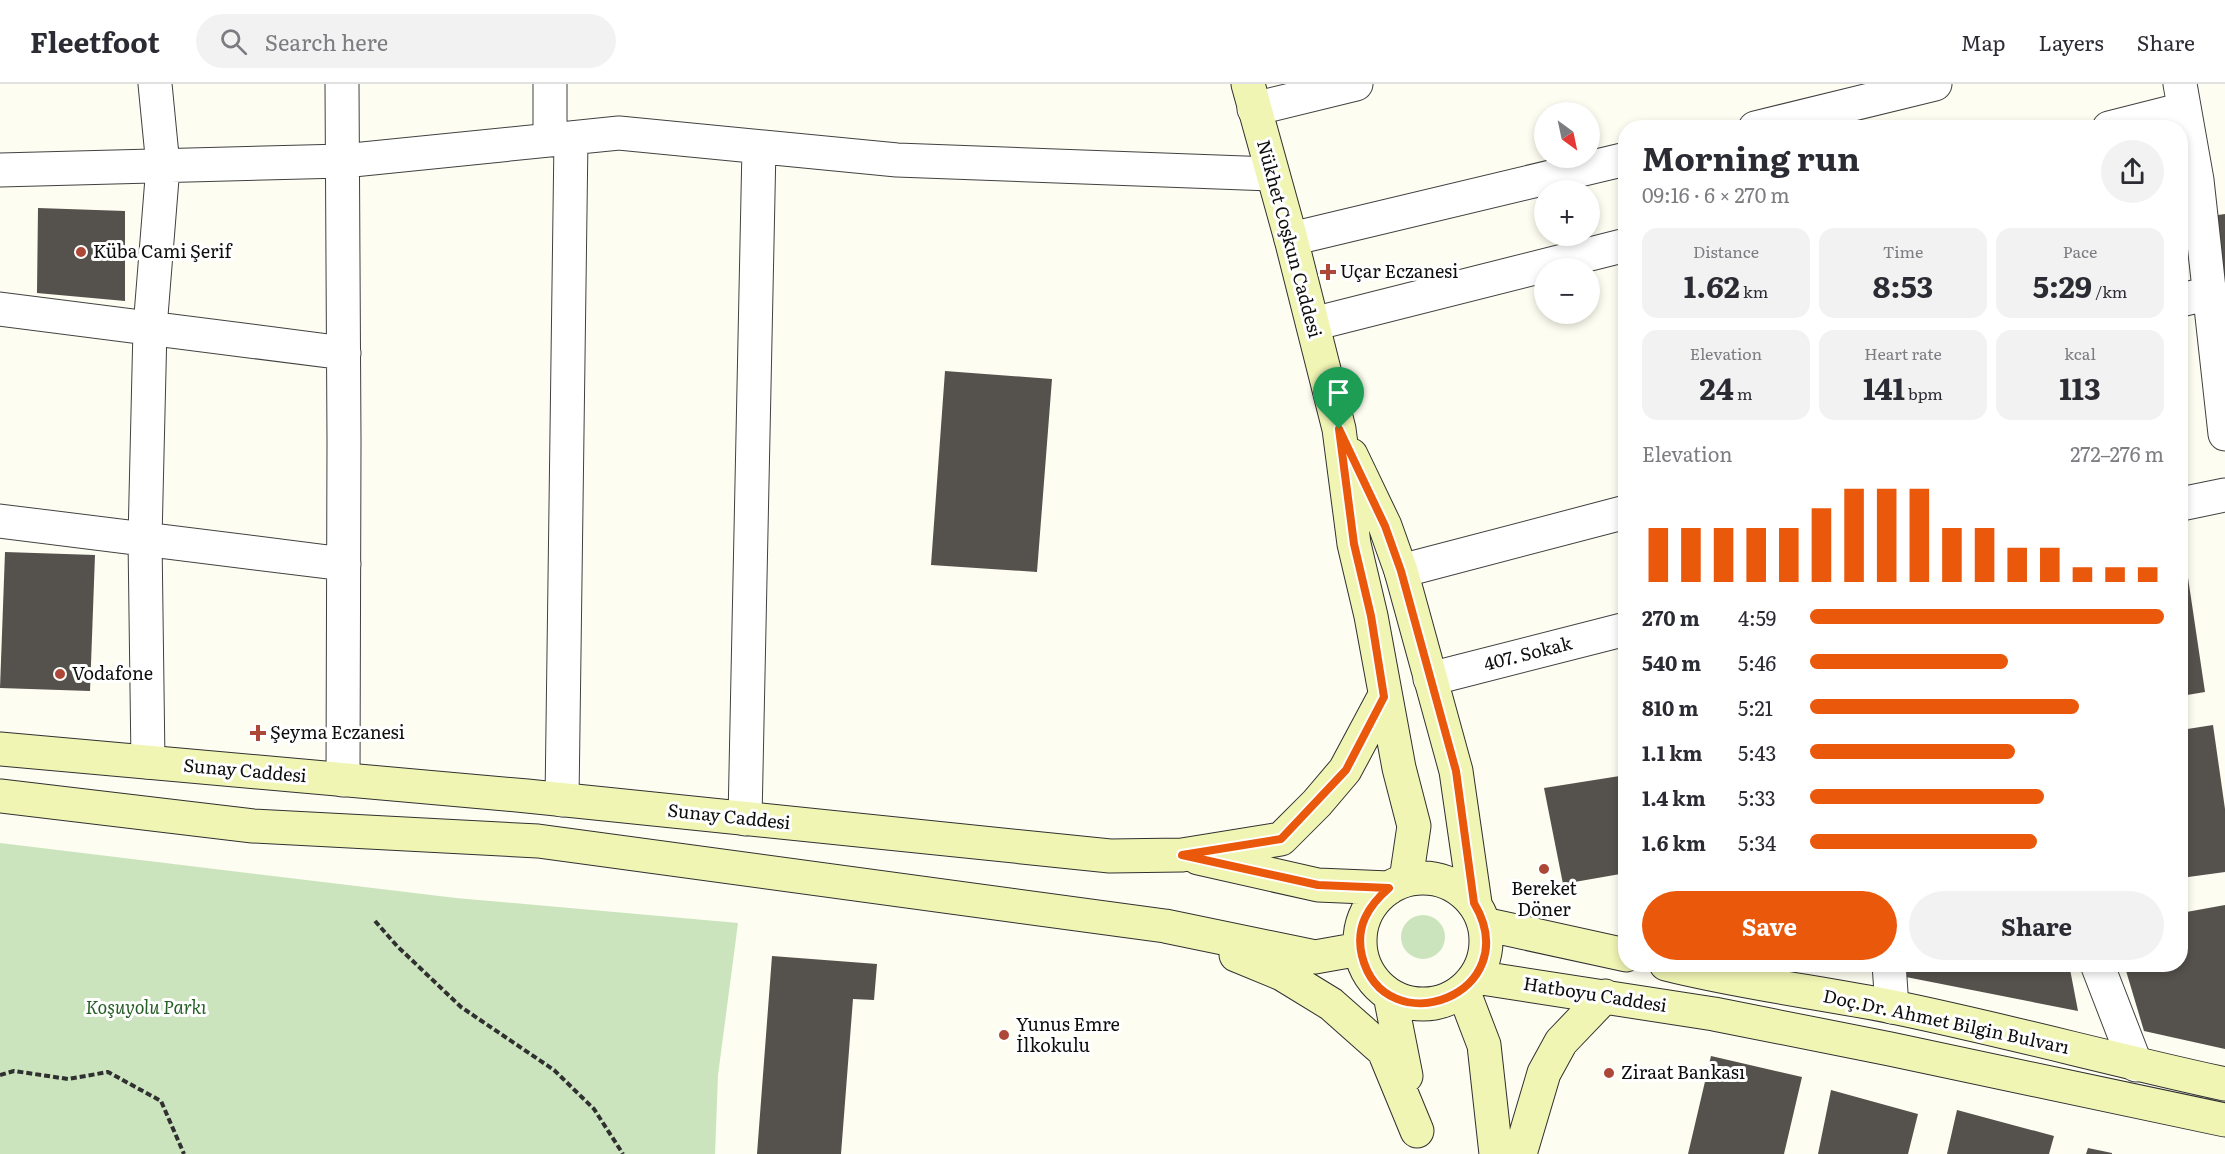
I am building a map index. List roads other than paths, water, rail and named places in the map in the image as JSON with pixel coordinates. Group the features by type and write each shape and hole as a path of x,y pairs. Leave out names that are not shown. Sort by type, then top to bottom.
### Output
{"main road":[{"name":"Nükhet Coşkun Caddesi","path":"1251,96 1291,239 1339,429"},
{"path":"1339,429 1385,526 1401,571 1456,771 1479,913 1487,934 1485,956 1469,984 1446,999 1427,1004 1408,1002 1390,995 1375,983 1365,967 1360,948 1360,931 1365,914 1375,900 1397,884 1414,826 1399,768 1384,697 1371,616 1354,544 1339,429"},
{"name":"Sunay Caddesi","path":"0,749 562,800 1110,856 1182,855 1281,839 1346,770 1384,697"},
{"path":"0,796 253,826 538,841 1165,926 1315,957 1360,948"},
{"path":"1182,855 1318,885 1397,884 1426,877 1444,880 1461,890 1479,913 1618,953"},
{"path":"1165,926 1282,974 1331,1004 1384,1051 1417,1143"},
{"name":"Doç.Dr. Ahmet Bilgin Bulvarı","path":"1697,972 1892,1007 2225,1084"},
{"path":"1469,984 1484,1045 1496,1154"},
{"name":"Hatboyu Caddesi","path":"1469,984 1605,996 1714,1014 2225,1120"},
{"path":"1390,995 1417,1143"},
{"path":"1520,1154 1544,1073 1561,1042 1605,996"}],"street":[{"path":"148,762 145,539 150,328 163,166 155,84"},
{"path":"342,84 343,780"},
{"path":"550,84 561,139 562,800"},
{"path":"1251,96 1356,84"},
{"path":"1788,120 1935,84"},
{"path":"2128,120 2182,97 2186,120"},
{"path":"2188,130 2197,180 2195,296 2225,434"},
{"path":"0,171 343,161 620,133 897,160 1271,174"},
{"path":"745,819 759,147"},
{"path":"1291,239 1618,161"},
{"path":"1313,324 1618,247"},
{"path":"0,309 344,353"},
{"path":"2188,503 2225,495"},
{"path":"1401,571 1618,514"},
{"path":"0,520 344,564"},
{"name":"407. Sokak","path":"1430,679 1618,631"},
{"path":"1890,972 1892,1007"},
{"path":"2100,972 2136,1065"}],"place":[{"name":"Küba Cami Şerif","path":"81,252"},
{"name":"Uçar Eczanesi","path":"1328,272"},
{"name":"Vodafone","path":"60,674"},
{"name":"Şeyma Eczanesi","path":"258,733"},
{"name":"Bereket Döner","path":"1544,869"},
{"name":"Yunus Emre İlkokulu","path":"1004,1035"},
{"name":"Ziraat Bankası","path":"1609,1073"}],"park label":[{"name":"Koşuyolu Parkı","path":"146,1008"}]}
